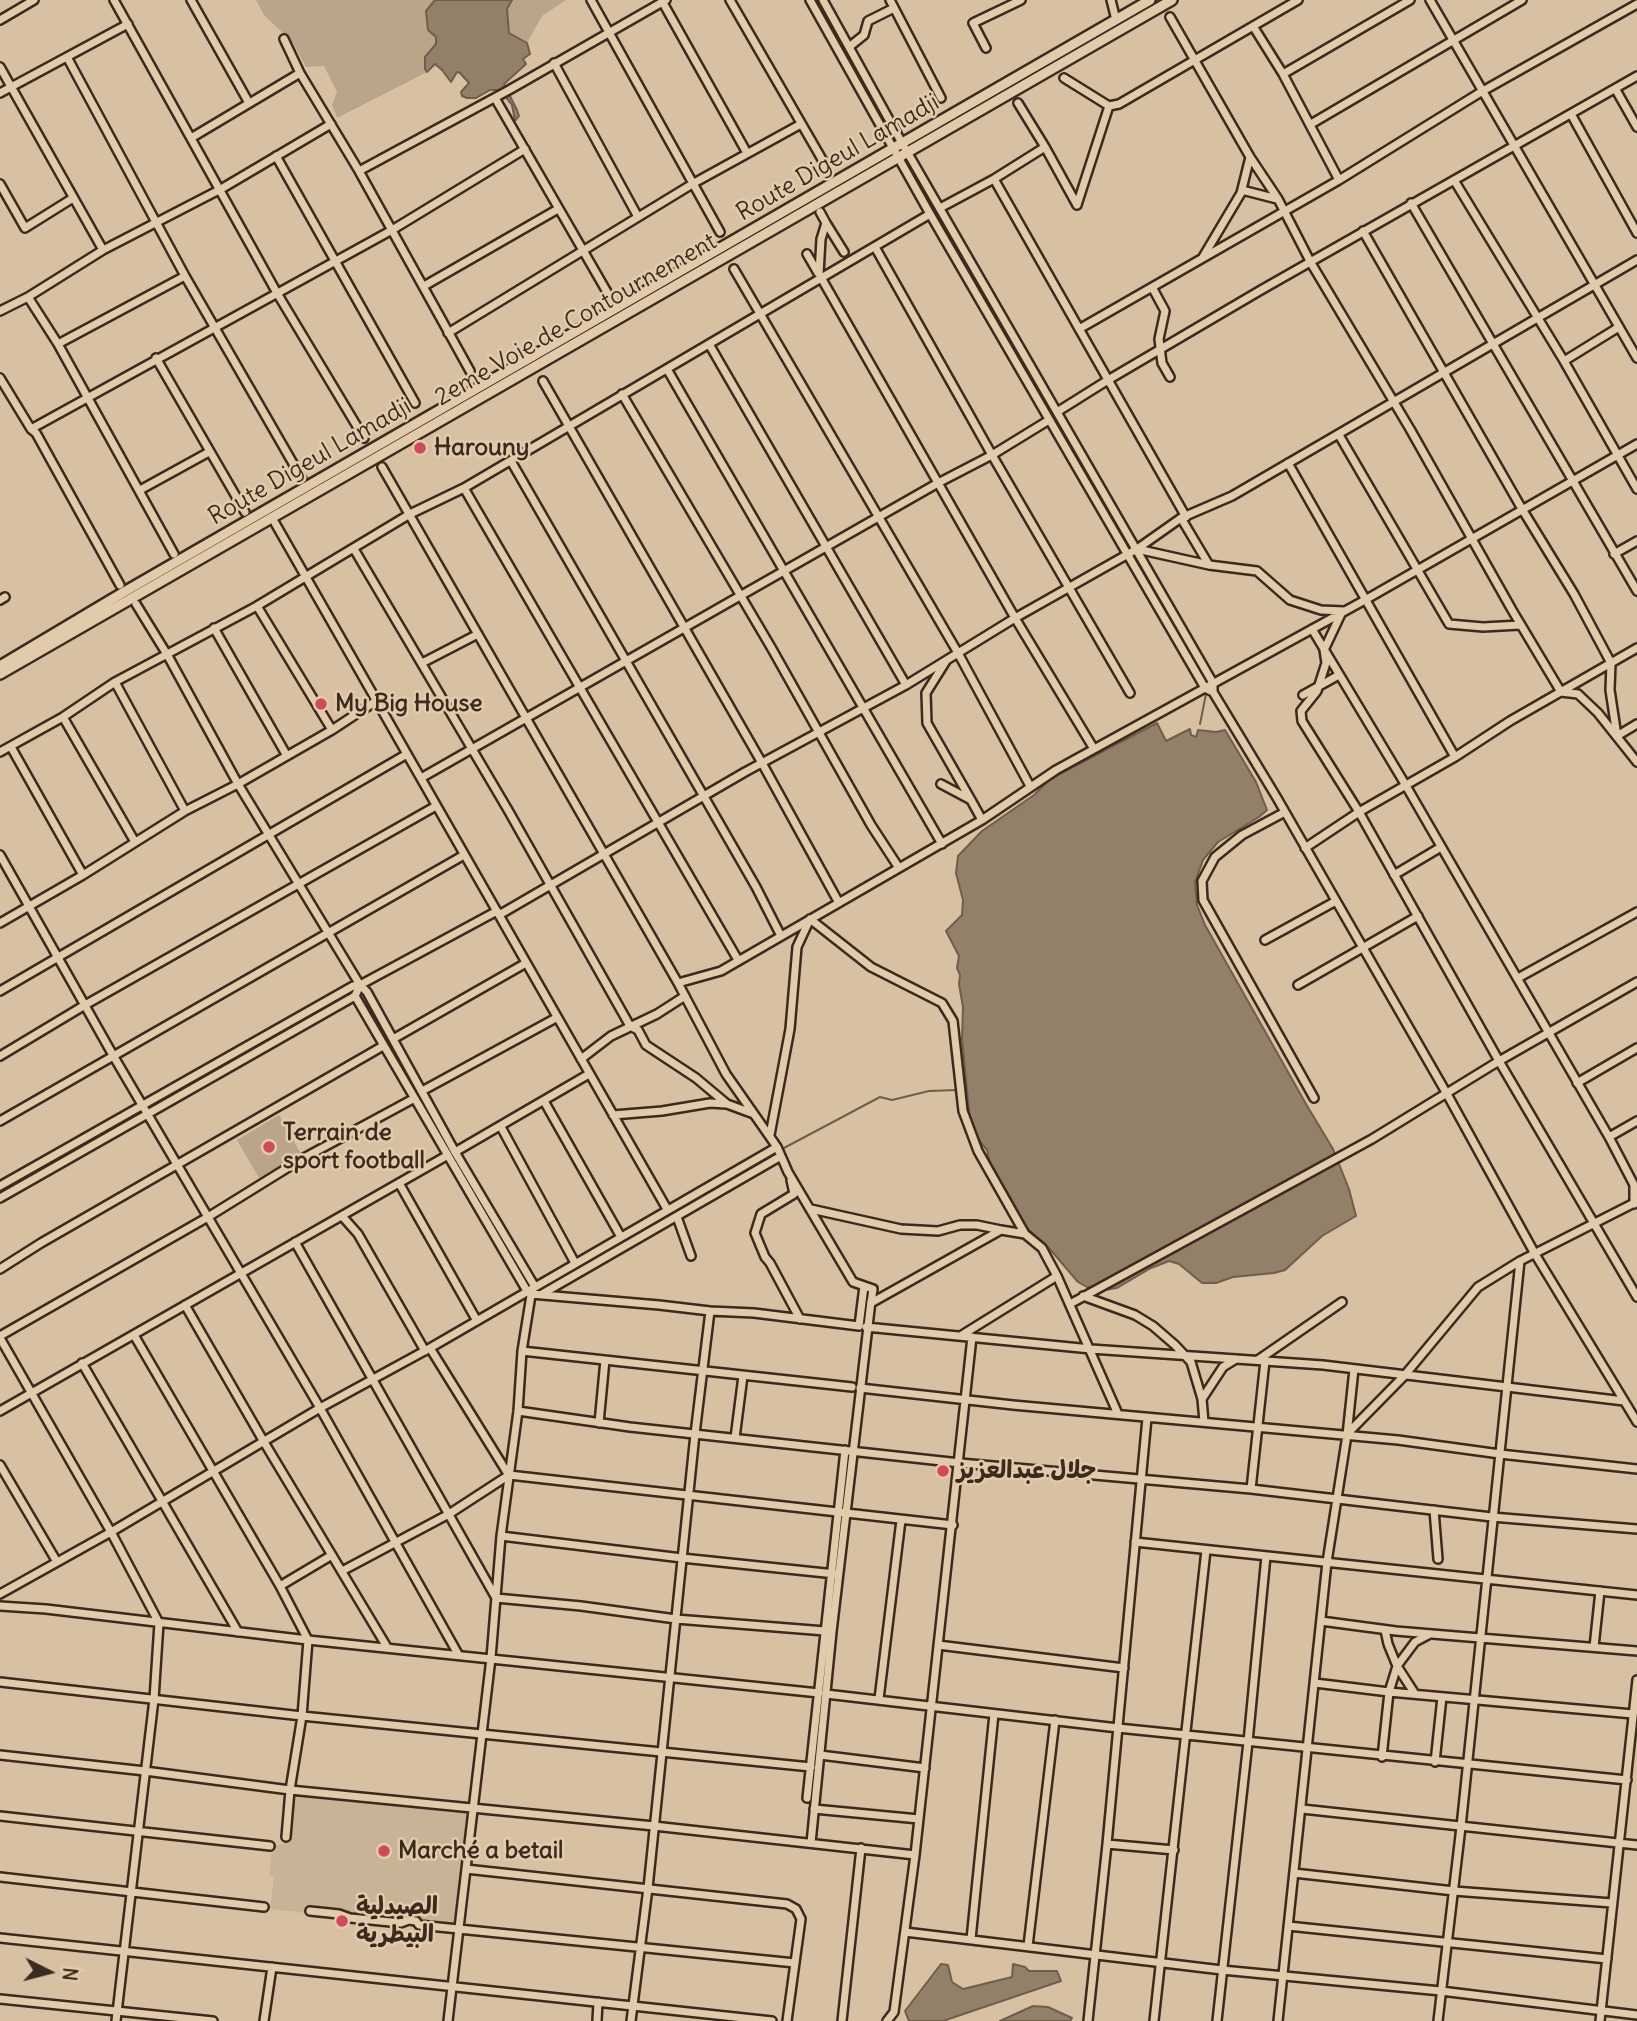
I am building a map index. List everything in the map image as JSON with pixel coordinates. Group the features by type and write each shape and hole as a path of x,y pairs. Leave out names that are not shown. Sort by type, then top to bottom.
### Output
{"main road":[{"name":"Route Digeul Lamadji","path":"0,666 1150,0"},
{"name":"2eme Voie de Contournement","path":"0,674 1172,0"}],"street":[{"path":"0,20 34,0"},
{"path":"114,0 277,293 365,438"},
{"path":"191,0 249,103"},
{"path":"591,0 720,232"},
{"path":"730,0 827,168"},
{"path":"810,0 898,146 908,152 1057,412 1205,688 1213,692"},
{"path":"823,0 898,146 898,157 930,214 1049,420 1213,683 1213,692 1363,947 1535,1254 1637,1422"},
{"path":"986,48 973,23 1021,0"},
{"path":"1111,0 1116,20"},
{"path":"1064,78 1109,106 1119,104 1298,0"},
{"path":"1283,74 1410,0"},
{"path":"1430,0 1637,358"},
{"path":"1311,124 1522,0"},
{"path":"359,171 664,1 747,153"},
{"path":"849,47 864,35 868,21 892,4 941,98"},
{"path":"1079,329 1339,180 1481,92 1637,4"},
{"path":"1170,17 1251,158 1278,199 1311,263 1561,692"},
{"path":"0,93 128,24"},
{"path":"1253,26 1311,124 1339,180"},
{"path":"284,39 300,74 359,171 470,371"},
{"path":"67,57 185,275 302,479"},
{"path":"554,64 638,217"},
{"path":"0,67 103,250"},
{"path":"191,138 300,74"},
{"path":"1057,412 1411,203 1637,76"},
{"path":"1616,90 1637,127"},
{"path":"495,97 607,292"},
{"path":"1017,103 1077,205 1109,106"},
{"path":"1571,114 1637,233"},
{"path":"0,311 28,297 103,250 221,189 331,124"},
{"path":"448,333 694,183 801,124"},
{"path":"940,208 1045,147"},
{"path":"31,429 392,230 525,149"},
{"path":"276,156 337,260 415,403"},
{"path":"1202,258 1242,190 1251,158"},
{"path":"993,179 1108,380 1209,565"},
{"path":"1454,180 1538,317 1637,489"},
{"path":"0,184 25,228 73,198"},
{"path":"1242,190 1278,199"},
{"path":"1411,203 1637,591"},
{"path":"424,286 558,209"},
{"path":"820,212 844,252"},
{"path":"0,752 63,717 115,682 257,606 410,514 511,461 762,314 820,276 930,214"},
{"path":"820,276 821,239 826,223"},
{"path":"1363,231 1522,509 1574,594 1611,663 1610,690 1617,736"},
{"path":"875,247 1130,693"},
{"path":"807,254 1015,618 1094,750"},
{"path":"0,1198 353,986 360,985 552,886 762,763 906,685 1015,618 1132,552 1183,518 1231,496 1339,435 1637,261"},
{"path":"734,269 958,653 1030,786"},
{"path":"58,344 185,275"},
{"path":"1153,286 1164,312 1159,340 1162,363 1170,377"},
{"path":"28,297 58,344 174,554"},
{"path":"1564,361 1619,327"},
{"path":"709,344 906,685"},
{"path":"156,358 245,512"},
{"path":"667,369 942,844"},
{"path":"543,381 839,903"},
{"path":"1,384 36,433 120,585"},
{"path":"622,394 871,825 900,868"},
{"path":"421,778 938,483 992,455 1049,420"},
{"path":"1339,435 1449,624 1483,627 1520,625"},
{"path":"678,983 715,974 942,844 1030,786 1365,600 1637,444"},
{"path":"140,490 209,452"},
{"path":"511,461 781,936"},
{"path":"1288,463 1455,757"},
{"path":"382,467 678,983 726,1074 770,1135 853,1282 873,1289"},
{"path":"464,488 738,960"},
{"path":"275,523 667,1209"},
{"path":"1614,554 1637,541"},
{"path":"354,549 552,886 630,1026 638,1030 646,1045 696,1078 727,1104"},
{"path":"1132,552 1257,571 1290,600 1321,610 1343,612"},
{"path":"136,604 327,934 367,992 422,1091 452,1154 531,1290 541,1295 754,1313 859,1326 864,1286"},
{"path":"257,606 332,730"},
{"path":"1343,612 1324,650 1326,663 1318,687 1301,711 1302,721 1359,812 1499,1061 1637,1297"},
{"path":"214,628 287,756"},
{"path":"1312,629 1609,1137 1634,1185 1635,1203 1520,1261 1478,1287 1404,1376 1347,1435"},
{"path":"422,663 478,634"},
{"path":"1305,848 1405,784 1637,648"},
{"path":"947,659 926,693 927,723 982,820"},
{"path":"1303,695 1339,675"},
{"path":"115,682 186,811"},
{"path":"1561,692 1578,694 1598,713 1637,762"},
{"path":"0,923 186,811 239,784 332,730 376,701"},
{"path":"63,717 135,842"},
{"path":"1617,736 1637,724"},
{"path":"10,747 83,875"},
{"path":"0,991 407,754"},
{"path":"941,784 971,800"},
{"path":"0,1056 436,806"},
{"path":"1285,812 1242,835 1215,857 1202,881 1203,900 1314,1098"},
{"path":"1394,875 1441,846"},
{"path":"0,855 114,1057 320,1408 458,1654"},
{"path":"0,1121 464,855"},
{"path":"1265,940 1336,901"},
{"path":"1518,978 1637,912"},
{"path":"1298,985 1418,916"},
{"path":"770,1135 790,1029 797,947 810,919"},
{"path":"810,919 871,967 942,1003 953,1021 963,1111 978,1152 1025,1234 1042,1248 1057,1276 1118,1414"},
{"path":"393,1040 526,963"},
{"path":"1070,1304 1372,1139 1499,1061 1637,982"},
{"path":"0,1186 355,996 360,985"},
{"path":"355,996 413,1099 452,1154"},
{"path":"581,1059 611,1036 685,996"},
{"path":"422,1091 556,1018"},
{"path":"0,1269 383,1046"},
{"path":"1577,1083 1637,1048"},
{"path":"0,1411 501,1127 589,1074"},
{"path":"116,2021 154,1699 159,1623 111,1532 0,1337 208,1217 300,1160 413,1099"},
{"path":"544,1101 621,1237"},
{"path":"613,1115 710,1103 727,1104 755,1114"},
{"path":"1609,1137 1637,1121"},
{"path":"501,1127 575,1263"},
{"path":"0,1581 3,1592 777,1147"},
{"path":"541,1295 782,1156"},
{"path":"790,1174 794,1194 761,1214 755,1233 765,1257 800,1319"},
{"path":"399,1183 477,1321"},
{"path":"811,1209 901,1229 938,1231 960,1225 976,1225 1025,1234"},
{"path":"342,1216 358,1234 427,1350 509,1475"},
{"path":"677,1217 691,1256"},
{"path":"873,1289 871,1303 1002,1230"},
{"path":"295,1242 496,1598"},
{"path":"1438,2021 1520,1261"},
{"path":"961,1336 1057,1276"},
{"path":"807,1798 822,1694 856,1388 873,1289"},
{"path":"448,2021 531,1290"},
{"path":"1083,1296 1114,1306 1153,1325 1192,1362 1202,1399 1204,1422"},
{"path":"1261,1361 1342,1302"},
{"path":"185,1305 387,1647"},
{"path":"631,2021 648,1888 710,1311"},
{"path":"866,1327 1091,1349 1354,1369 1624,1401"},
{"path":"134,1335 281,1587 308,1640 302,1716 290,1790 286,1837"},
{"path":"887,2021 894,2012 915,1855 972,1337"},
{"path":"523,1351 965,1400 1347,1435 1637,1469"},
{"path":"1202,1399 1223,1367 1237,1359"},
{"path":"599,1423 606,1360"},
{"path":"1251,1489 1258,1427 1261,1361"},
{"path":"82,1363 238,1632"},
{"path":"1278,2021 1327,1562 1347,1435 1354,1369"},
{"path":"735,1438 743,1376"},
{"path":"517,1411 599,1423 960,1463 1251,1489 1492,1517 1637,1529"},
{"path":"1088,2021 1147,1418"},
{"path":"0,1465 57,1562"},
{"path":"342,1572 449,1514 509,1475 953,1525"},
{"path":"1434,1510 1437,1559"},
{"path":"879,1699 901,1520"},
{"path":"501,1536 835,1574"},
{"path":"1135,1542 1637,1595"},
{"path":"1154,2021 1206,1550"},
{"path":"281,1587 332,1555"},
{"path":"1217,2021 1266,1556"},
{"path":"811,1843 820,1755 825,1631 835,1574"},
{"path":"1594,1647 1600,1591"},
{"path":"496,1598 676,1619 825,1631"},
{"path":"0,1606 879,1699 1382,1757 1627,1780"},
{"path":"1321,1621 1385,1630 1637,1651"},
{"path":"1385,1630 1397,1666 1415,1694"},
{"path":"1382,1757 1389,1692 1397,1666 1415,1642 1430,1633"},
{"path":"938,1645 1124,1668"},
{"path":"1600,2021 1637,1680"},
{"path":"0,1682 811,1768"},
{"path":"1315,1683 1633,1714"},
{"path":"1435,1762 1442,1697"},
{"path":"971,1939 994,1714"},
{"path":"1028,1946 1055,1720"},
{"path":"0,1755 290,1790 915,1855"},
{"path":"820,1755 925,1769"},
{"path":"814,1810 919,1819"},
{"path":"1302,1810 1637,1844"},
{"path":"0,1816 270,1846"},
{"path":"1107,1844 1174,1850"},
{"path":"842,2021 861,1849"},
{"path":"466,1869 648,1888 787,1905 796,1909 801,1919 787,2021"},
{"path":"1294,1873 1454,1891 1612,1903"},
{"path":"0,1878 264,1907"},
{"path":"310,1911 350,1918 401,1923 409,1920 419,1924 795,1963"},
{"path":"1288,1926 1607,1959"},
{"path":"905,1932 1283,1977 1441,1991 1637,2014"},
{"path":"0,1938 772,2021"},
{"path":"264,2021 272,1968"},
{"path":"0,1999 213,2021"},
{"path":"597,2021 598,2002"}],"shaded area":[{"path":"256,0 435,0 427,11 428,30 436,37 436,44 425,69 427,72 337,118 332,105 337,92 324,66 306,67 293,43 264,15"},
{"path":"435,0 512,0 507,9 509,33 527,43 530,54 523,59 526,64 504,84 519,116 515,121 512,105 500,90 490,90 476,98 467,98 462,96 461,92 469,83 460,73 457,72 451,82 435,64 427,72 425,69 425,57 436,44 436,37 428,30 426,11"},
{"path":"512,0 566,0 542,16 527,43 509,33 507,9"},
{"path":"1157,723 1166,741 1190,729 1191,735 1196,737 1198,730 1225,730 1256,782 1267,810 1218,842 1203,860 1195,882 1197,905 1205,925 1333,1149 1349,1189 1356,1216 1322,1236 1285,1270 1233,1277 1216,1283 1202,1283 1179,1264 1169,1261 1117,1288 1105,1290 1087,1287 1078,1282 1049,1248 1021,1223 991,1169 987,1150 971,1131 962,1039 963,1007 957,968 959,956 946,931 962,915 963,900 956,873 958,856 982,831 1034,795 1050,779"},
{"name":"Terrain de sport football","path":"279,1115 301,1154 259,1178 237,1140"},
{"path":"293,1792 469,1810 456,1923 307,1908 306,1913 270,1909 274,1877 269,1876 272,1846 287,1843"},
{"path":"941,1964 948,1965 952,1982 963,1989 1012,1977 1013,1964 1029,1971 1057,1971 1061,1981 943,2021 909,2021 905,2011"},
{"path":"1033,2006 1048,2007 1072,2018 1070,2021 1000,2021"}],"waterway":[{"path":"817,0 891,134"},
{"path":"910,167 1131,550"},
{"path":"1134,555 1205,678"},
{"path":"1200,724 1206,694"},
{"path":"150,1106 351,991"},
{"path":"363,995 407,1072"},
{"path":"784,1148 880,1097 892,1100 929,1091 957,1090"},
{"path":"0,1193 141,1112"},
{"path":"745,1170 775,1153"},
{"path":"543,1288 664,1216"},
{"path":"505,1244 529,1285"},
{"path":"858,1379 863,1333"},
{"path":"852,1436 856,1396"}],"place":[{"name":"Harouny","path":"420,448"},
{"name":"My Big House","path":"321,704"},
{"name":"Terrain de sport football","path":"269,1147"},
{"name":"جلال عبدالعزيز","path":"943,1471"},
{"name":"Marché a betail","path":"384,1851"},
{"name":"الصيدلية البيطرية","path":"342,1921"}]}
